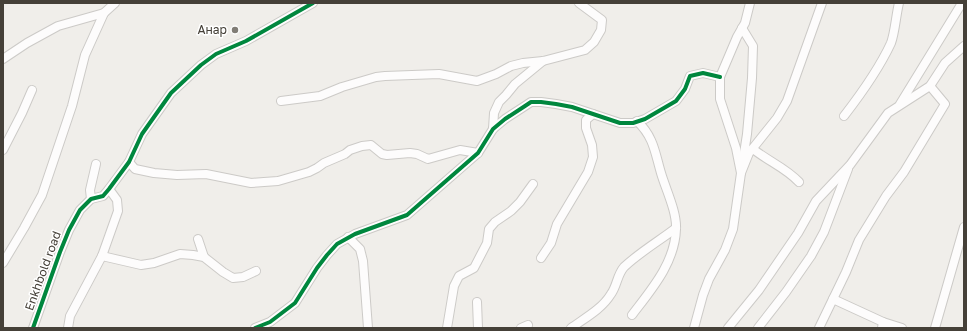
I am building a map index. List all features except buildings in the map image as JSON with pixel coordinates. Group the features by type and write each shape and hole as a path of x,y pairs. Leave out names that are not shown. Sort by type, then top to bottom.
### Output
{"street":[{"path":"3,262 42,195 72,106 85,55 104,13 115,3"},
{"path":"297,3 298,12"},
{"name":"Enkhbold road","path":"33,328 60,252 69,230 80,210 91,199 103,196 109,189 129,162 142,134 171,93 216,54 246,40 313,3"},
{"path":"281,101 320,96 342,87 376,77 439,74 477,81 496,74 511,66 543,61 585,50 594,42 601,30 602,20 579,3"},
{"path":"741,173 736,148 720,99 720,77 742,28 750,3"},
{"path":"741,173 749,154 777,118 787,101 822,3"},
{"path":"844,116 854,103 891,41 899,3"},
{"path":"899,105 962,3"},
{"path":"3,59 27,43 58,26 104,13"},
{"path":"694,328 709,279 725,250 733,229 747,134 752,78 753,46 742,28"},
{"path":"728,328 759,290 798,233 816,201 850,165 888,113 930,86 945,63 964,46"},
{"path":"493,129 494,112 499,102 515,84 543,61"},
{"path":"254,328 270,322 295,303 327,255 337,244 348,237 407,215 478,153 493,129 505,119 531,102 561,105 620,123 633,123 650,116 676,101 685,89 690,76 703,73 720,77"},
{"path":"819,328 859,240 886,196 904,172 945,104 930,86"},
{"path":"3,150 32,90"},
{"path":"541,258 551,243 557,224 588,172 593,156 592,145 586,128 586,120 594,114"},
{"path":"632,315 652,289 667,263 674,243 676,228 673,209 653,143 645,128 638,121"},
{"path":"129,162 135,169 154,173 177,175 206,174 251,183 278,181 309,172 350,150 371,144 382,154 410,153 417,154 428,159 460,150 478,153"},
{"path":"753,149 793,175 799,182"},
{"path":"91,199 90,190 96,164"},
{"path":"758,328 786,292 811,256 824,232 850,165"},
{"path":"447,328 454,286 459,276 474,268 487,243 489,229 495,222 511,211 520,202 533,184"},
{"path":"68,328 70,316 102,256 118,211 117,200 109,189"},
{"path":"935,328 964,227"},
{"path":"571,328 604,303 611,295 615,288 619,273 625,266 647,248 676,228"},
{"path":"348,237 360,249 363,261 368,328"},
{"path":"198,239 204,257"},
{"path":"102,256 141,265 154,263 180,254 204,257 233,278 243,277 256,271"},
{"path":"833,299 883,325 902,328"},
{"path":"477,302 478,328"}],"cycle path":[{"path":"33,328 60,252 69,230 80,210 91,199 103,196 109,189 129,162 142,134 171,93 201,65 216,54 246,41 313,3"},
{"path":"255,328 270,322 295,303 317,268 337,244 355,234 407,215 478,153 493,129 505,119 531,102 541,102 572,107 620,123 633,123 645,119 676,101 685,89 690,76 703,73 720,77"}],"place":[{"name":"Анар","path":"235,30"}]}
